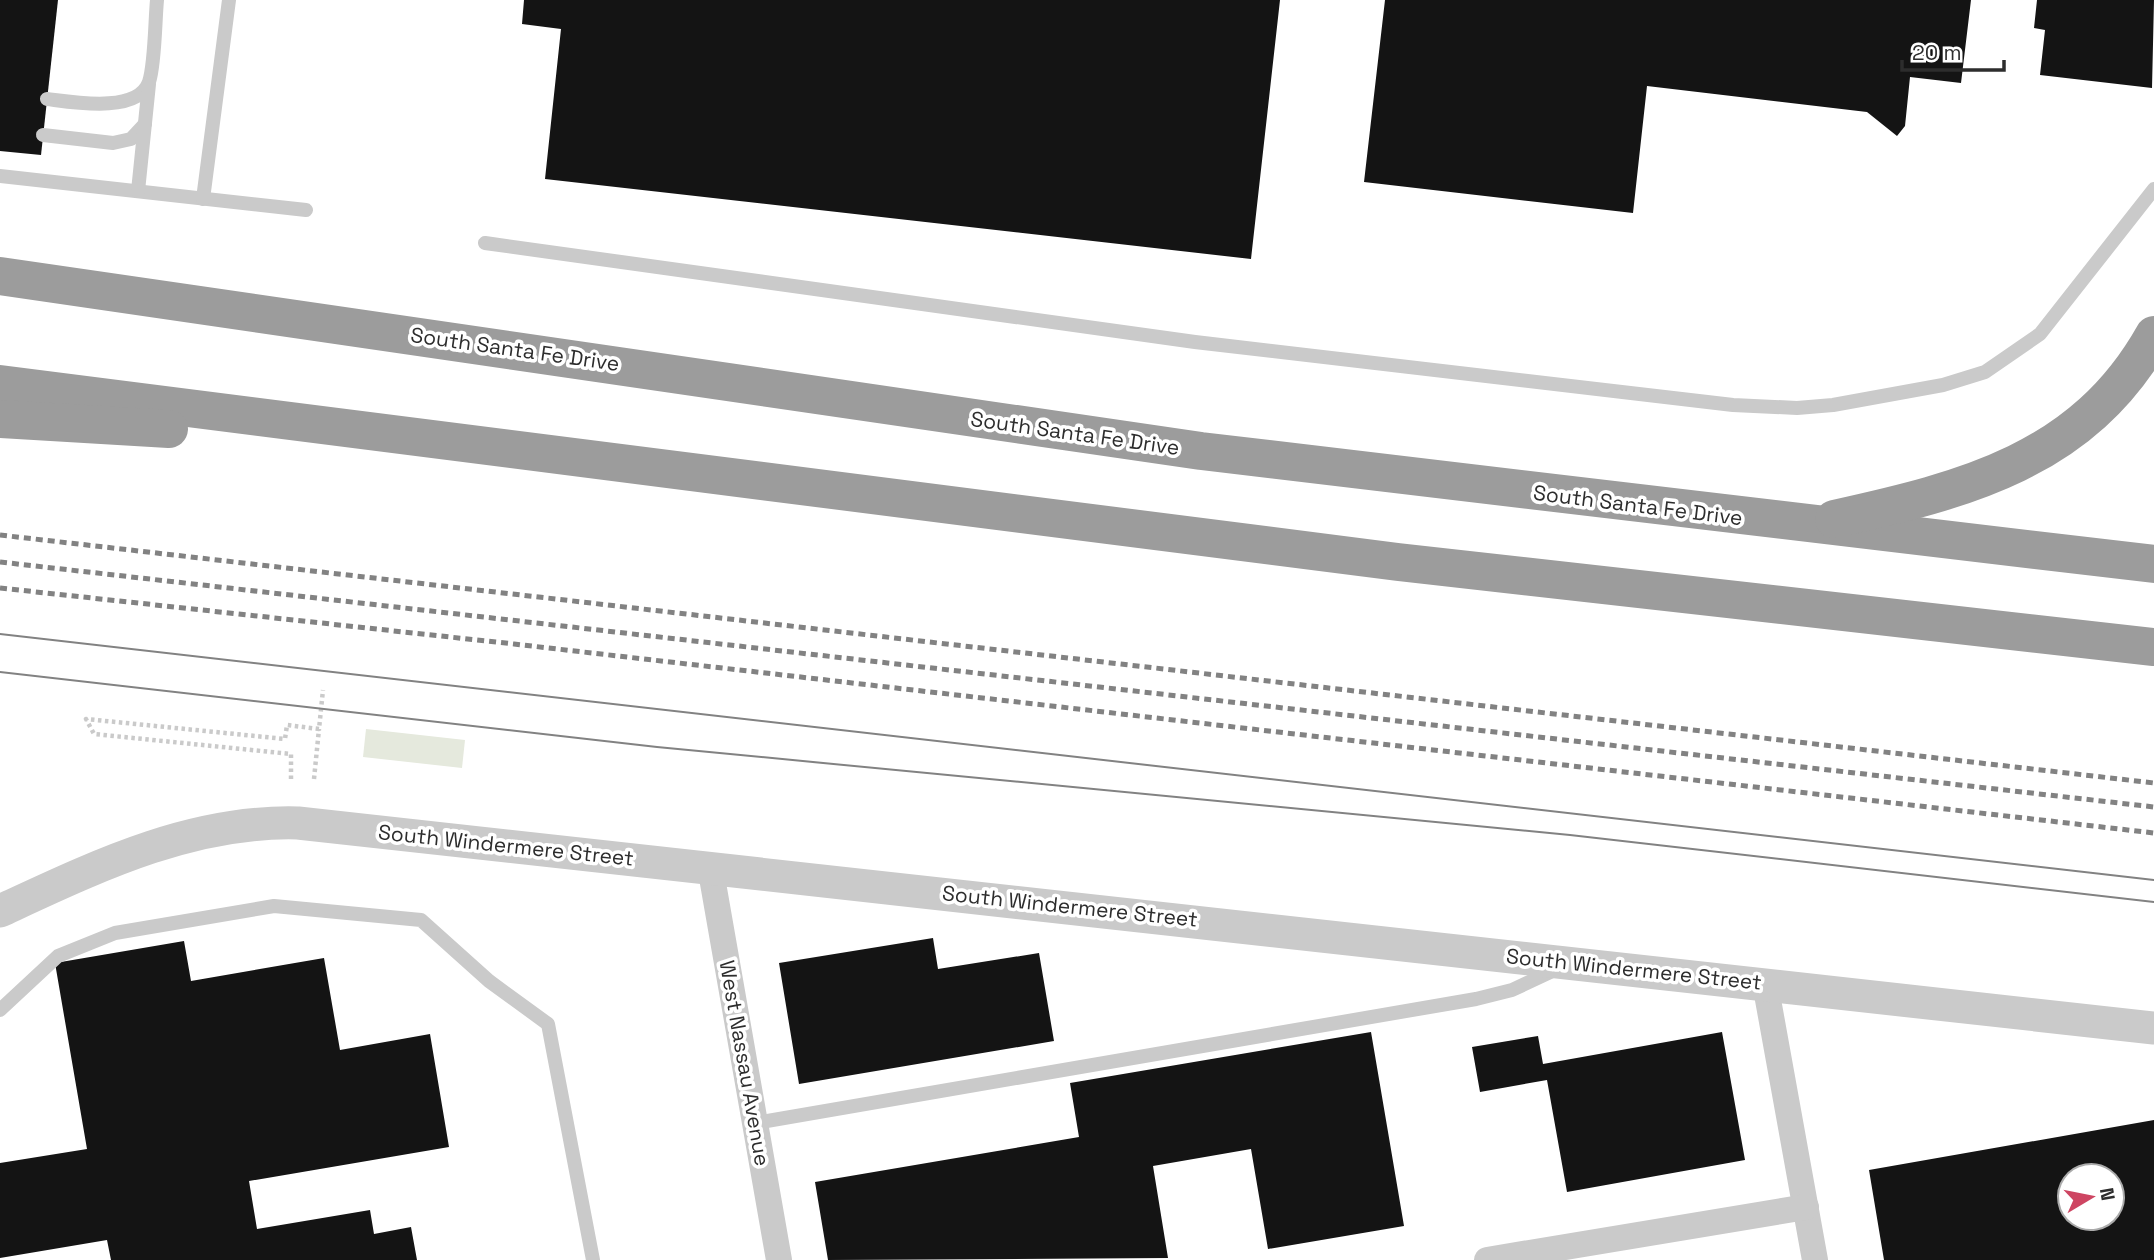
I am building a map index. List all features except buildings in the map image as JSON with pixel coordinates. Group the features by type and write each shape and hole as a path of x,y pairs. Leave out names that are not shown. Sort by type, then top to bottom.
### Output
{"highway":[{"name":"South Santa Fe Drive","path":"0,276 1201,451 1806,525 2154,564"},
{"path":"1806,525 1914,501 1967,485 2009,469 2050,447 2112,396 2139,362 2154,335"},
{"path":"0,384 1385,560 2154,647"},
{"path":"0,419 500,447"}],"street":[{"name":"South Windermere Street","path":"0,911 132,853 204,832 264,823 330,826 2154,1028"},
{"name":"West Nassau Avenue","path":"710,866 779,1260"},
{"path":"1765,983 1815,1260"},
{"path":"1487,1260 1806,1207"}],"lane":[{"path":"138,191 157,0"},
{"path":"204,198 229,0"},
{"path":"47,99 113,103 135,98 149,84"},
{"path":"43,135 113,143 131,139 145,124"},
{"path":"0,176 306,210"},
{"path":"485,243 1195,342 1766,407 1833,405 1943,385 1985,372 2040,334 2154,189"},
{"path":"0,1010 58,956 115,933 274,906 421,920 489,981 548,1024 593,1260"},
{"path":"755,1124 1476,999 1512,990 1570,962"}],"path":[{"path":"314,779 323,690"},
{"path":"292,779 291,754 94,734 86,719 285,739 286,725 319,729"}],"shaded area":[{"path":"366,729 465,740 462,768 363,757"}],"tram line":[{"path":"0,634 2154,880"},
{"path":"0,672 657,747 1570,835 2154,902"}],"railway":[{"path":"0,535 2154,783"},
{"path":"0,562 2154,807"},
{"path":"0,588 514,644 2154,833"}]}
